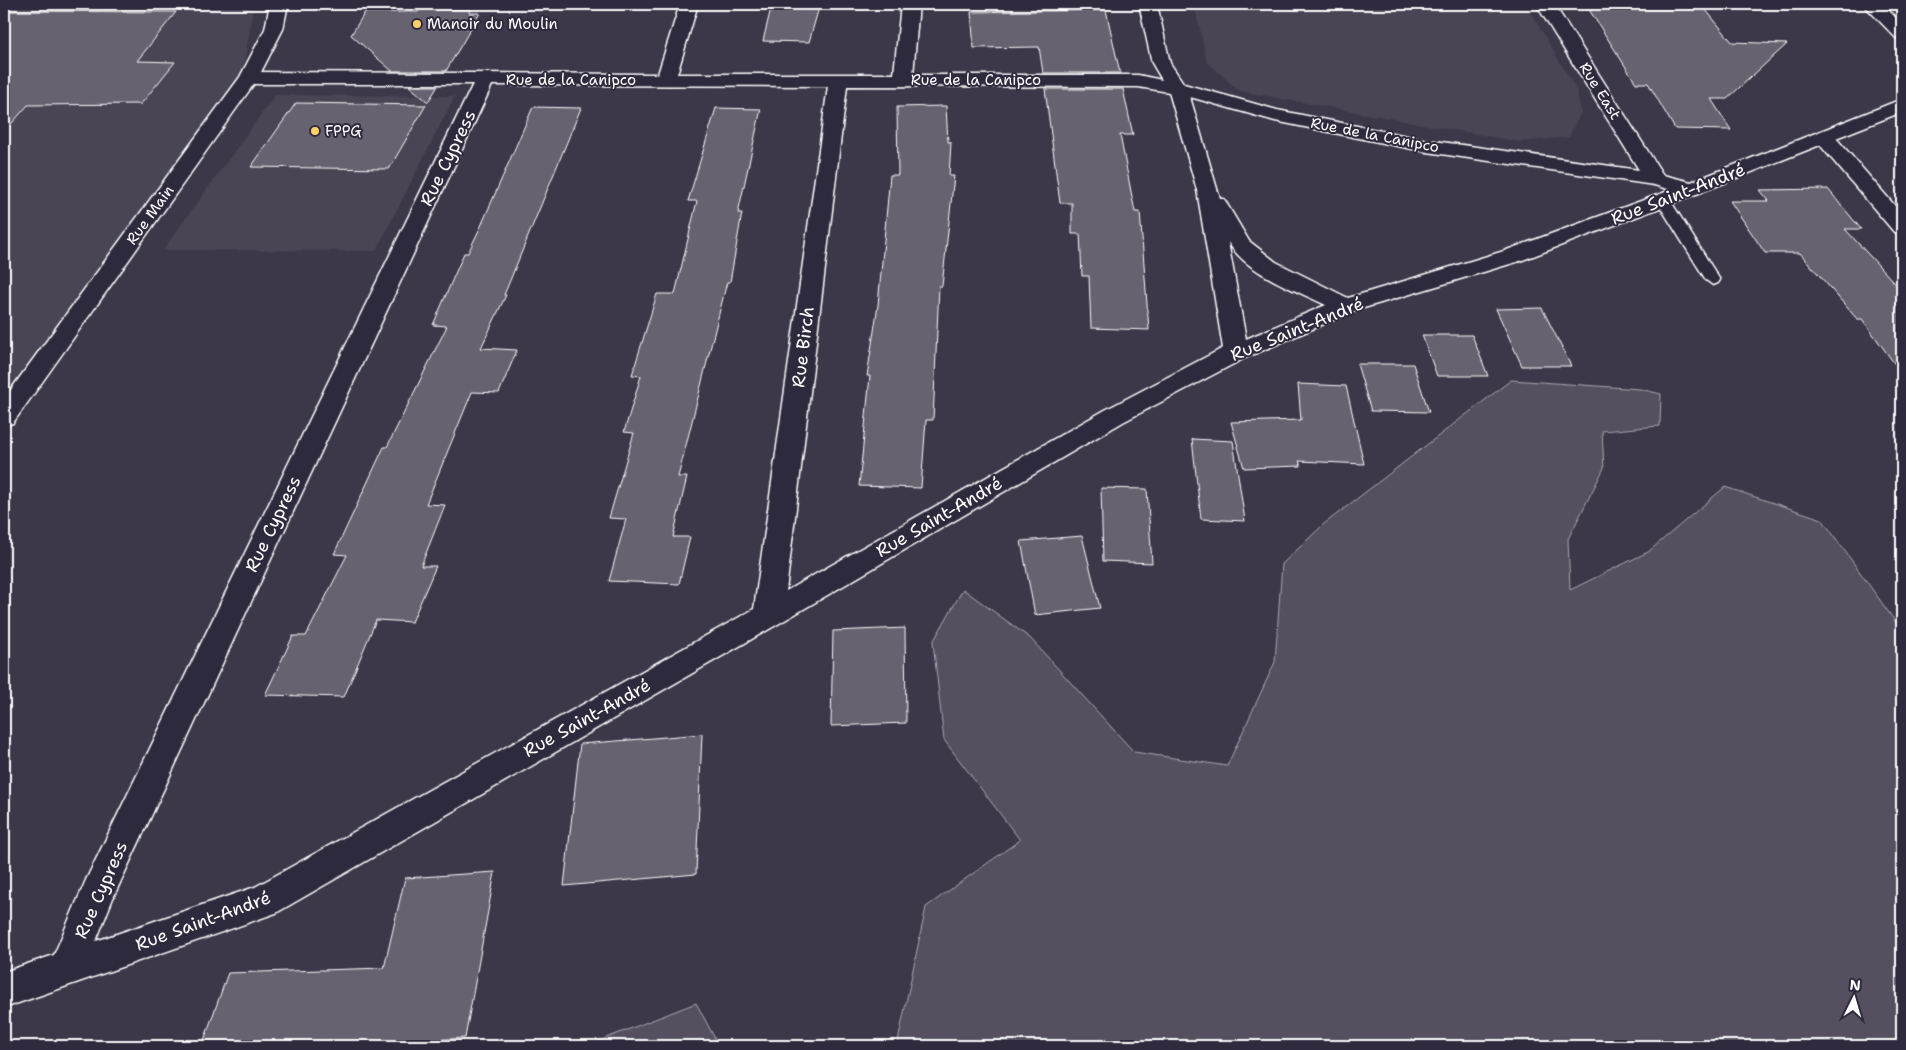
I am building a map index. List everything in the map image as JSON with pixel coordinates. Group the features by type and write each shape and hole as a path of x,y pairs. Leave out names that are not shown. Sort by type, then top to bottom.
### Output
{"street":[{"name":"Rue Main","path":"4,417 249,78 274,29 279,4"},
{"path":"666,79 689,4"},
{"path":"903,80 910,4"},
{"path":"1148,4 1161,62 1177,88 1208,190 1236,352"},
{"name":"Rue East","path":"1545,4 1659,190"},
{"path":"1872,4 1902,34"},
{"name":"Rue de la Canipco","path":"249,78 1138,81 1177,88 1275,115 1659,190"},
{"name":"Rue Birch","path":"768,616 838,79"},
{"name":"Rue Cypress","path":"66,970 98,892 485,80"},
{"name":"Rue Saint-André","path":"4,990 264,901 768,616 1114,416 1236,352 1346,306 1512,256 1659,190 1692,189 1902,105"},
{"path":"1824,137 1902,227"},
{"path":"1208,190 1241,245 1268,267 1346,306"}],"lane":[{"path":"1659,190 1713,280"}],"shaded area":[{"path":"4,4 254,4 238,101 4,415"},
{"path":"1194,4 1526,4 1577,91 1581,112 1569,137 1520,142 1239,91 1207,62"},
{"path":"275,95 455,96 376,251 163,250"},
{"path":"1511,380 1640,389 1661,394 1660,426 1602,431 1604,468 1568,539 1570,590 1648,552 1725,487 1822,519 1902,631 1902,1046 897,1046 926,907 1020,840 944,740 933,642 963,589 1030,638 1134,752 1227,766 1275,662 1282,564 1324,524"},
{"path":"696,1003 719,1046 586,1046"}],"building":[{"path":"772,4 820,4 809,42 763,41"},
{"path":"1588,4 1701,4 1732,42 1787,44 1727,99 1711,99 1731,130 1675,129 1648,83 1636,83 1588,8 1591,8"},
{"path":"420,9 471,9 469,13 480,13 446,71 392,71 351,35 365,12 418,12"},
{"path":"1106,10 1120,73 1043,73 1039,47 974,48 971,12"},
{"path":"4,11 176,12 137,61 175,62 141,104 28,105 4,132"},
{"path":"409,86 438,86 428,102"},
{"path":"1045,89 1123,89 1133,135 1120,135 1135,212 1140,212 1149,330 1091,328 1089,276 1082,276 1080,234 1072,234 1072,203 1060,203"},
{"path":"296,103 426,105 389,169 251,167"},
{"path":"946,106 948,142 951,142 949,176 954,176 942,286 939,286 933,420 926,420 921,488 859,486 870,376 867,376 878,305 890,175 898,175 897,107"},
{"path":"533,107 581,108 504,295 506,295 481,348 517,350 499,393 472,392 426,504 445,505 421,566 436,566 412,622 376,620 344,697 265,695 293,636 306,636 347,555 334,554 384,447 387,447 447,326 433,325 464,253 468,253 481,226"},
{"path":"716,108 761,109 738,213 742,213 730,282 727,282 678,477 687,477 673,537 690,537 679,584 609,581 626,519 609,518 634,433 624,432 641,376 632,375 657,294 675,294 697,201 688,201"},
{"path":"1828,189 1861,229 1845,229 1902,291 1902,374 1862,319 1857,319 1800,253 1765,253 1730,201 1769,201 1760,190"},
{"path":"1542,308 1571,366 1522,366 1496,309"},
{"path":"1422,335 1472,335 1488,376 1437,376"},
{"path":"1357,364 1413,364 1429,412 1371,411"},
{"path":"1298,384 1346,386 1364,464 1299,461 1301,466 1244,468 1231,422 1301,420"},
{"path":"1192,439 1233,441 1245,521 1201,519"},
{"path":"1101,488 1147,489 1152,563 1103,561"},
{"path":"1082,536 1100,608 1035,615 1021,541"},
{"path":"905,628 906,723 831,726 833,631"},
{"path":"702,734 696,874 564,886 580,744"},
{"path":"495,872 465,1038 345,1046 202,1046 228,973 384,968 405,878"}],"place":[{"name":"Manoir du Moulin","path":"417,24"},
{"name":"FPPG","path":"315,131"}]}
